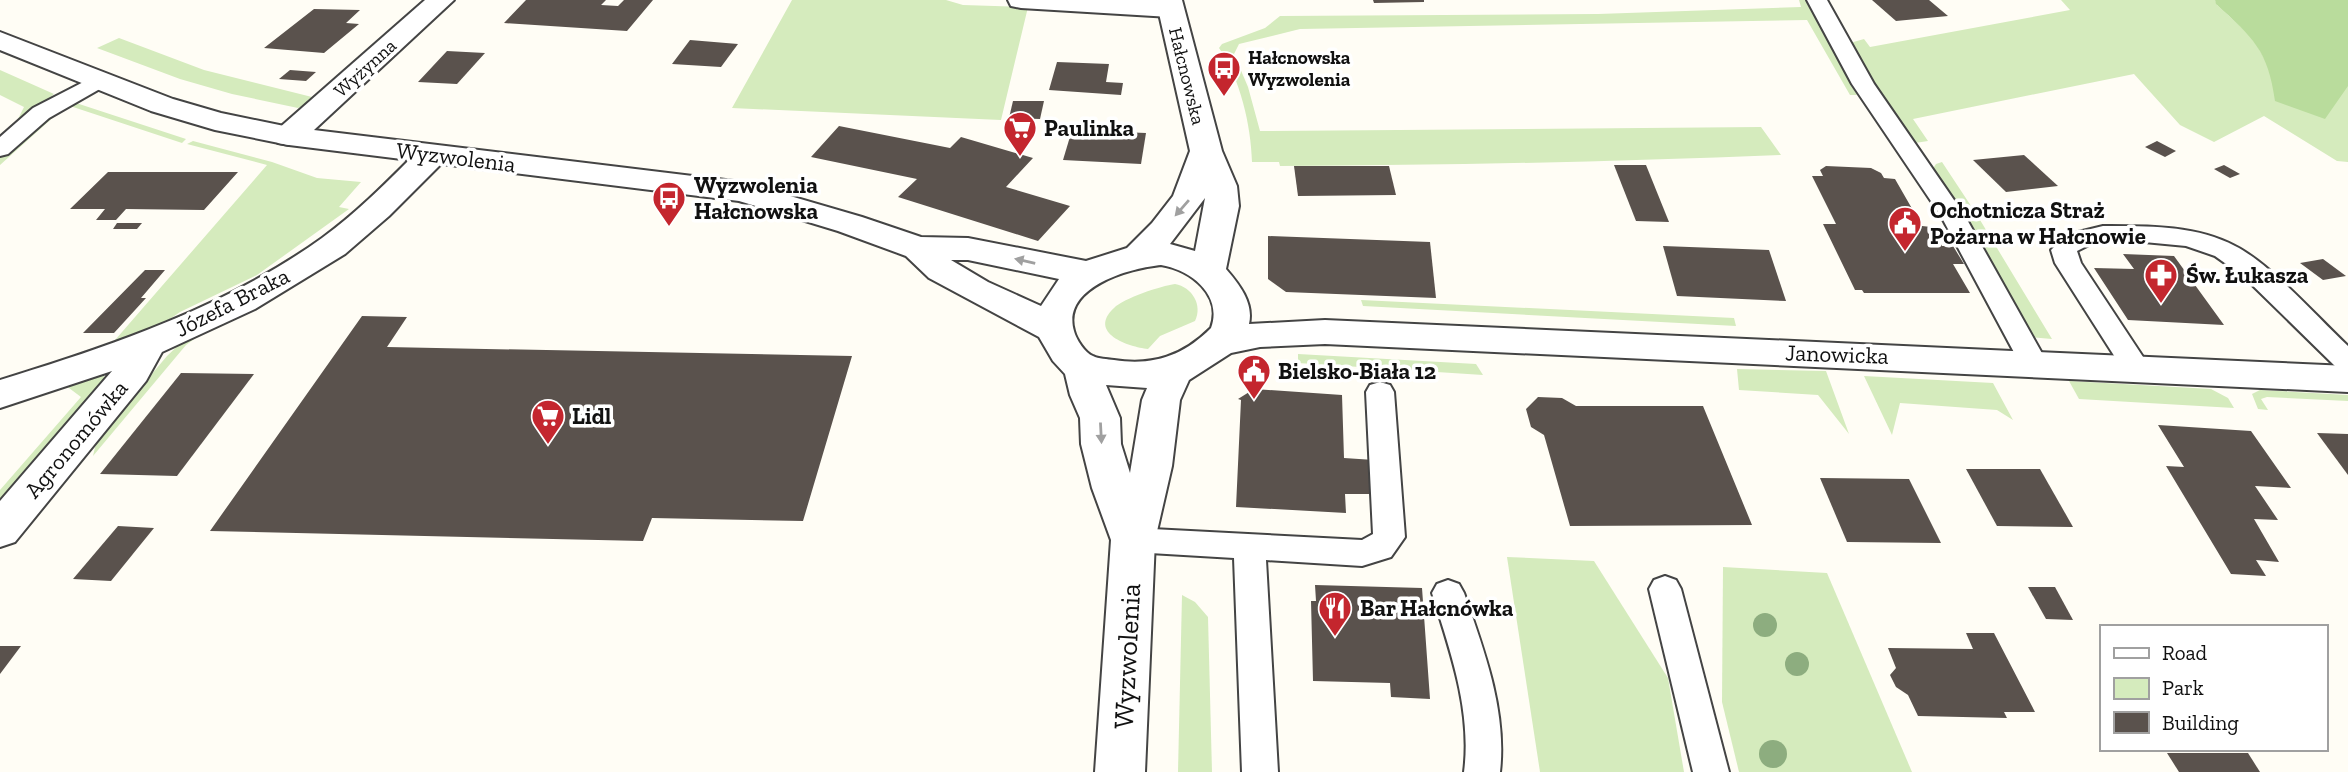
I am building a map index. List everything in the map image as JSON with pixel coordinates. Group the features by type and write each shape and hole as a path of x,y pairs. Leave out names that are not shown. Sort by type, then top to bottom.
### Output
{"street":[{"name":"Wyżynna","path":"289,136 441,0"},
{"path":"1021,0 1170,4"},
{"name":"Hałcnowska","path":"1170,4 1206,151 1221,186 1218,282"},
{"name":"Wyzwolenia","path":"0,40 162,106 215,121 289,136 743,192 772,199 918,248 968,249 1092,274"},
{"name":"Hałcnowska","path":"1140,255 1187,204 1200,180 1206,151"},
{"name":"Józefa Braka","path":"0,394 147,345 278,282 319,256 381,206 432,155"},
{"name":"Wyzwolenia","path":"918,248 941,270 1054,329"},
{"path":"1140,255 1178,257 1218,282 1234,312 1230,330 1220,343 1174,371 1143,376 1083,368 1060,344 1054,329 1058,305 1065,292 1076,281 1140,255"},
{"name":"Janowicka","path":"1218,282 1325,332"},
{"name":"Janowicka","path":"1220,343 1260,334 1325,332 2348,379"},
{"name":"Agronomówka","path":"0,530 133,372 147,345"},
{"name":"Wyzwolenia","path":"1083,368 1089,396 1100,418 1101,444 1113,488 1133,540"},
{"name":"Wyzwolenia","path":"1121,772 1133,540 1152,466 1161,400 1174,371"}],"lane":[{"path":"1817,0 1863,84 1954,216 2034,364"},
{"path":"0,149 41,113 97,81"},
{"path":"2137,369 2068,263 2064,250 2069,243 2090,235 2147,234 2195,241 2225,250 2259,276 2348,362"},
{"path":"1133,540 1362,553 1380,548 1389,537 1380,392"},
{"path":"1249,546 1260,772"},
{"path":"1665,589 1711,772"},
{"path":"1448,593 1468,653 1481,719 1482,772"}],"green space":[{"path":"792,0 946,0 963,5 1028,7 1001,120 732,108"},
{"path":"1799,0 1807,0 1857,95 1850,95 1807,20 1300,29 1239,44 1234,54 1248,87 1260,131 1761,127 1781,155 1405,165 1280,166 1279,162 1252,162 1243,102 1233,73 1219,48 1222,44 1265,28 1280,16 1598,14 1801,7"},
{"path":"2061,0 2215,0 2217,5 2252,37 2271,70 2348,86 2348,162 2337,161 2264,116 2214,142 2180,125 2134,74 1913,119 1928,141 1915,143 1879,93 1850,43 1864,39 1870,47 2070,10"},
{"path":"2215,0 2348,0 2348,86 2325,119 2275,101 2268,69 2257,46"},
{"path":"119,38 204,70 312,97 307,101 313,102 298,108 232,94 180,79 97,48"},
{"path":"0,70 54,94 0,141 0,136 17,121 24,107 0,95"},
{"path":"73,102 186,139 182,143 67,105 0,165 0,157 51,112"},
{"path":"193,141 272,162 317,178 361,182 339,207 349,209 257,275 180,312 147,335 109,347 267,165 187,144"},
{"path":"1942,162 2052,339 2030,337 1978,234 1932,170 1936,164"},
{"path":"1175,284 1191,293 1197,303 1195,321 1160,336 1148,349 1122,342 1108,331 1105,325 1107,317 1119,304 1143,293"},
{"path":"1361,300 1734,318 1736,326 1363,306"},
{"path":"223,318 186,345 93,456 97,439 167,356 187,337"},
{"path":"1298,354 1476,364 1483,375 1298,363"},
{"path":"1737,369 1826,371 1849,434 1818,395 1739,390"},
{"path":"98,374 104,375 105,379 101,386 0,501 0,490 81,397 65,385"},
{"path":"1864,376 1993,383 2013,420 1997,410 1900,403 1892,435"},
{"path":"2069,381 2211,389 2228,398 2234,408 2079,399"},
{"path":"2260,390 2348,395 2348,401 2267,397 2261,399 2268,410 2258,409 2252,394"},
{"path":"1507,557 1594,561 1668,678 1684,772 1540,772"},
{"path":"1723,567 1827,573 1912,772 1739,772 1722,702"},
{"path":"1182,595 1195,602 1208,617 1212,772 1178,772"}],"building":[{"path":"526,0 606,0 601,5 618,6 624,0 653,0 627,31 504,23"},
{"path":"1373,0 1424,0 1424,2 1374,3"},
{"path":"1872,0 1929,0 1948,16 1896,21"},
{"path":"314,9 360,10 346,23 359,24 324,53 264,48"},
{"path":"690,40 738,44 721,67 672,64"},
{"path":"447,51 485,53 457,84 418,82"},
{"path":"1057,62 1109,64 1106,82 1123,83 1121,95 1049,90"},
{"path":"290,70 316,72 306,81 279,79"},
{"path":"1013,101 1044,101 1040,119 1009,118"},
{"path":"839,126 950,148 961,137 1033,158 1006,187 1070,206 1038,241 898,197 917,179 811,157"},
{"path":"1072,130 1146,133 1141,164 1063,160"},
{"path":"2157,141 2176,151 2165,157 2145,147"},
{"path":"2024,155 2058,186 2006,192 1973,160"},
{"path":"1614,165 1646,165 1669,222 1636,221"},
{"path":"2224,165 2240,174 2230,178 2214,169"},
{"path":"1294,166 1389,166 1396,195 1298,196"},
{"path":"1826,166 1871,168 1881,173 1884,178 1895,179 1922,226 1931,227 1942,246 1953,246 1964,264 1953,264 1970,293 1864,293 1862,290 1855,290 1823,224 1836,224 1812,176 1823,176 1820,170"},
{"path":"108,172 238,172 204,210 126,209 116,220 96,220 105,209 70,209"},
{"path":"117,223 142,223 137,229 113,229"},
{"path":"1268,236 1430,242 1436,298 1286,292 1268,279"},
{"path":"1663,246 1769,250 1786,301 1677,296"},
{"path":"2123,254 2174,256 2224,325 2128,320 2094,268 2134,269"},
{"path":"2323,259 2346,276 2323,280 2300,263"},
{"path":"145,270 165,270 141,298 146,298 114,333 83,333"},
{"name":"Lidl","path":"362,316 407,317 387,347 852,356 803,521 652,518 643,541 210,531"},
{"path":"181,373 254,374 177,476 100,474"},
{"path":"1254,389 1342,395 1344,458 1374,460 1376,494 1345,494 1346,513 1236,507 1241,400 1238,399"},
{"path":"1538,397 1562,398 1576,406 1703,406 1752,525 1570,526 1544,435 1531,427 1526,409"},
{"path":"2158,425 2251,431 2291,488 2255,486 2278,520 2254,519 2279,562 2256,560 2266,576 2231,574 2166,466 2184,467"},
{"path":"2317,433 2348,434 2348,475"},
{"path":"1966,469 2040,469 2073,527 1997,526"},
{"path":"1820,478 1909,479 1941,543 1847,542"},
{"path":"118,526 154,528 111,581 73,579"},
{"path":"1315,585 1422,588 1430,699 1391,697 1390,683 1313,681 1311,601 1316,601"},
{"path":"2028,587 2055,587 2073,620 2046,619"},
{"path":"1966,633 1994,633 2035,712 2004,712 2007,718 1918,716 1908,695 1896,687 1890,675 1896,668 1888,648 1973,649"},
{"path":"0,646 21,646 0,674"},
{"path":"2167,753 2248,753 2260,772 2179,772"}],"place":[{"name":"Hałcnowska Wyzwolenia","path":"1224,98"},
{"name":"Paulinka","path":"1020,158"},
{"name":"Wyzwolenia Hałcnowska","path":"669,228"},
{"name":"Ochotnicza Straż Pożarna w Hałcnowie","path":"1905,253"},
{"name":"Św. Łukasza","path":"2161,305"},
{"name":"Bielsko-Biała 12","path":"1254,401"},
{"name":"Lidl","path":"548,446"},
{"name":"Bar Hałcnówka","path":"1335,638"}]}
